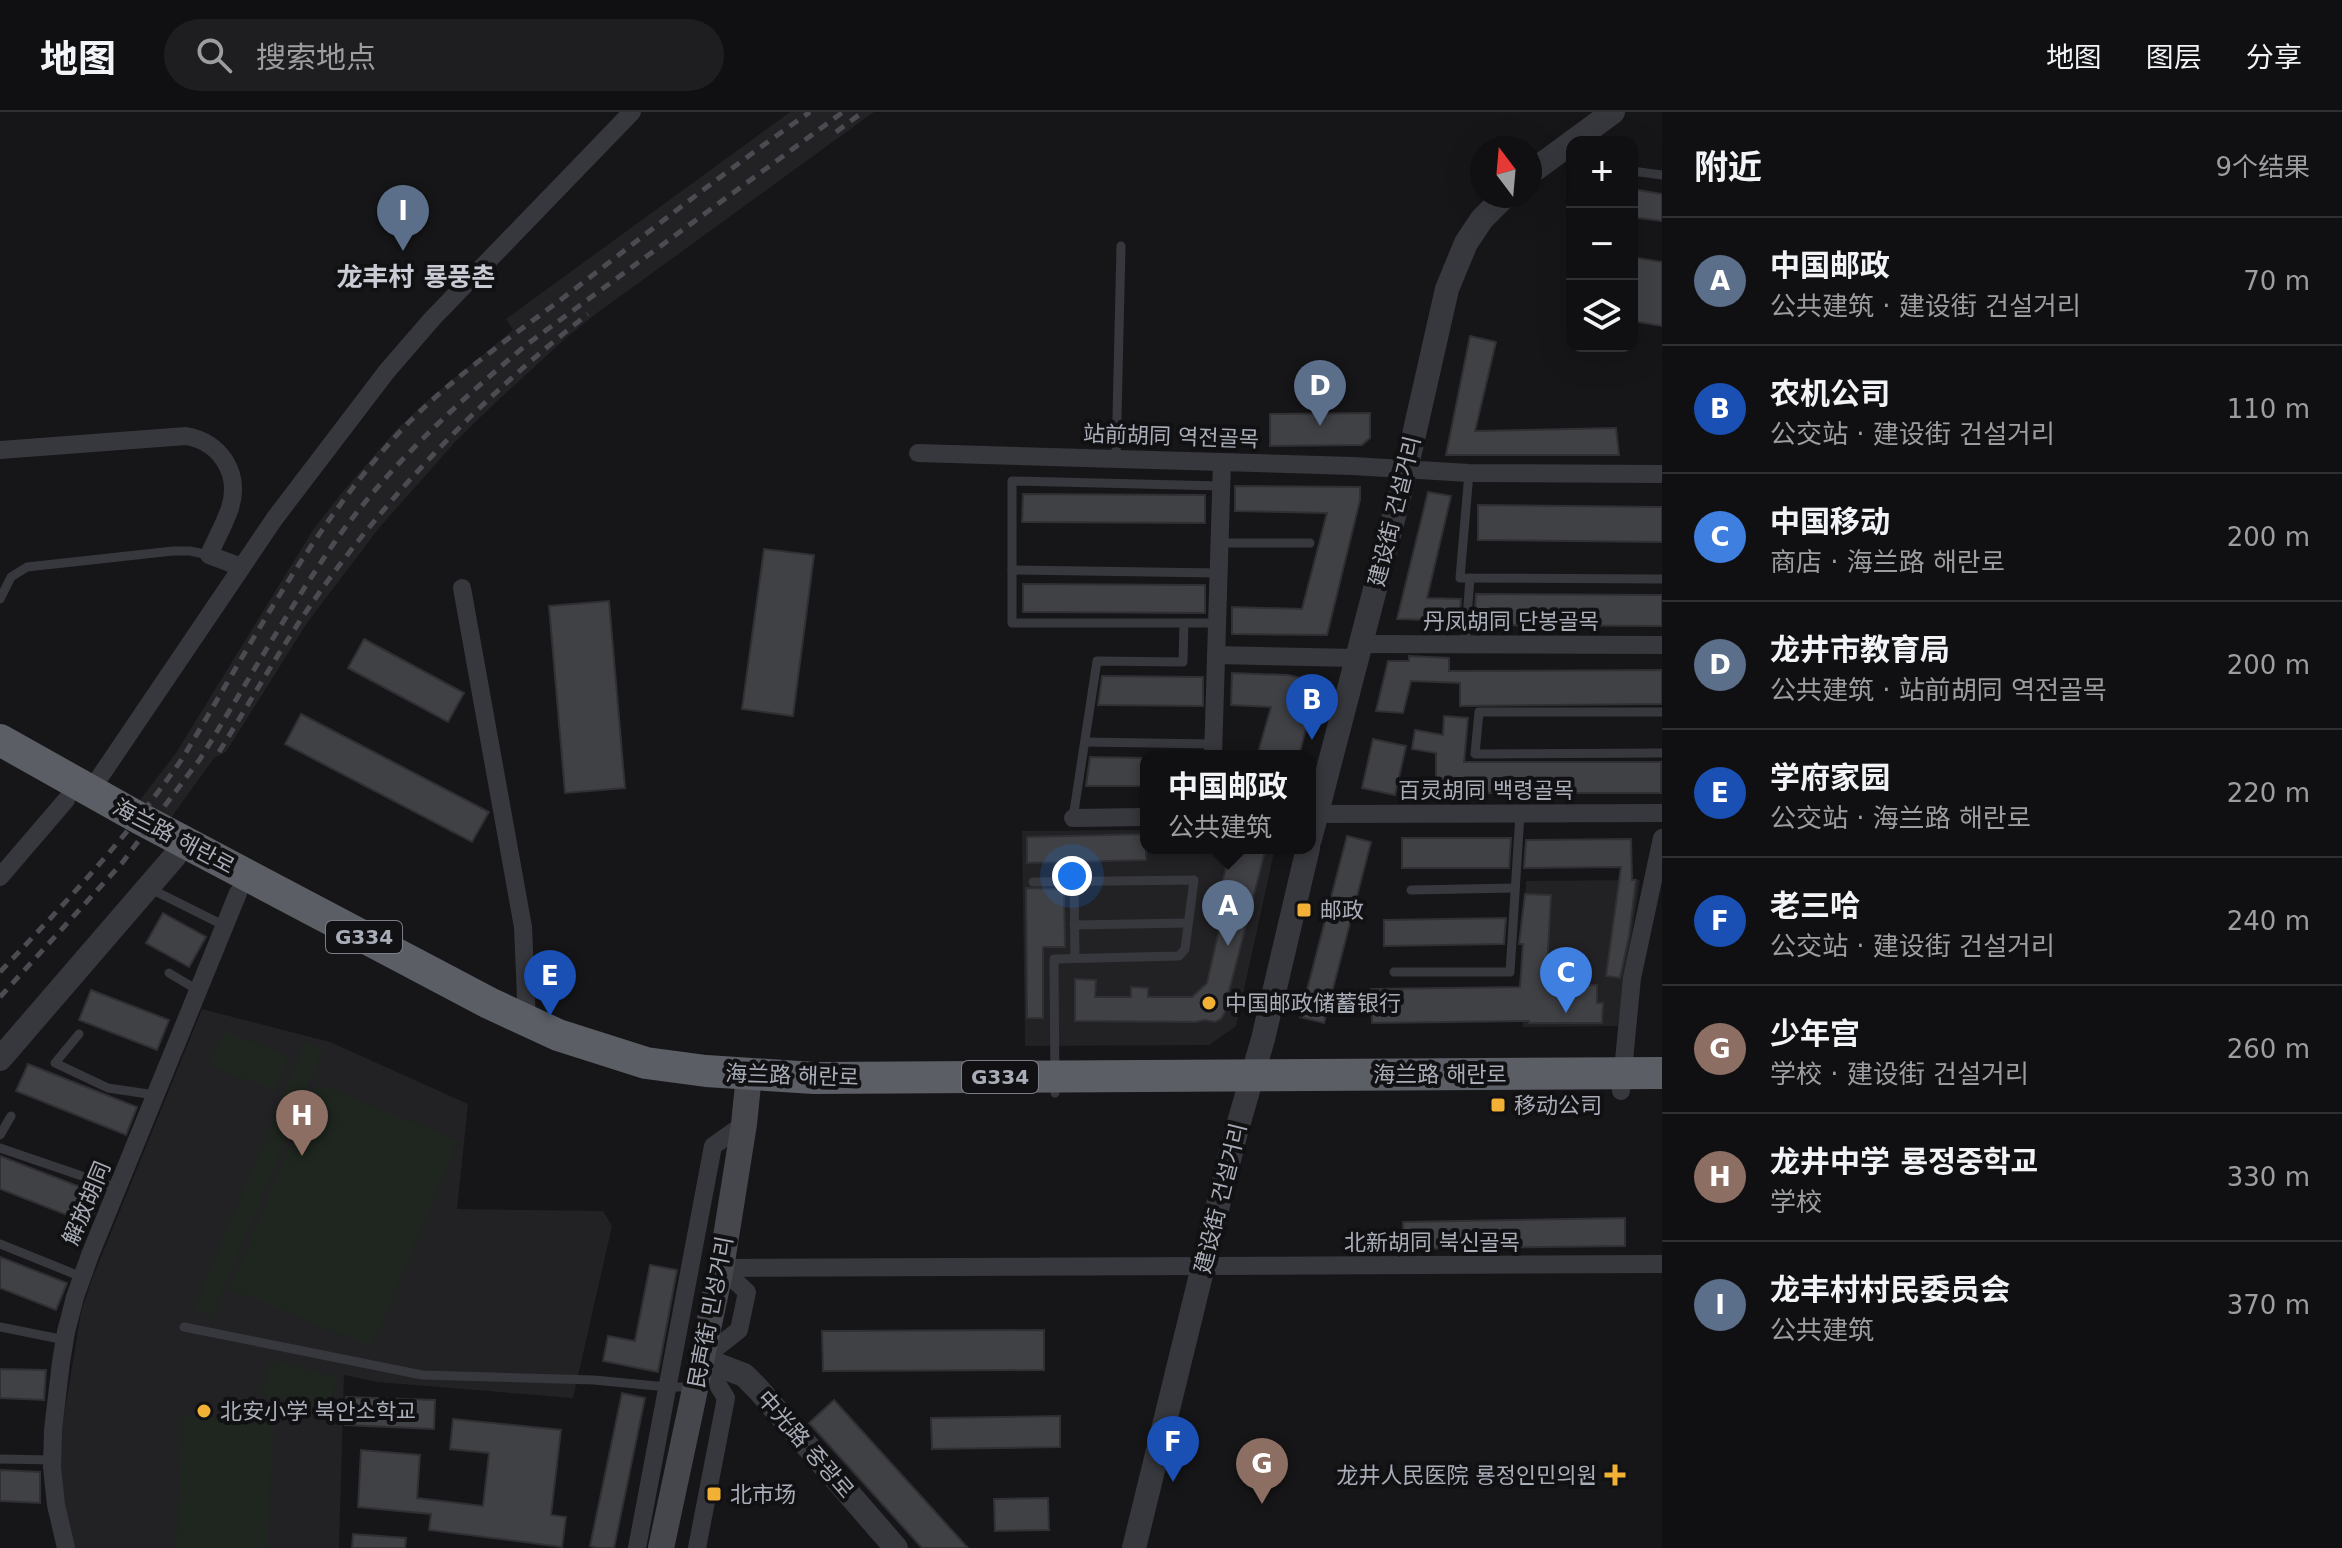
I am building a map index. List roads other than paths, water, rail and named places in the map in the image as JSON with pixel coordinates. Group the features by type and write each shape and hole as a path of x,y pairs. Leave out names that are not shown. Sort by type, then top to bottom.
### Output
{"highway":[{"name":"海兰路 해란로","path":"0,740 78,795 238,893 565,1058 627,1075 747,1097 814,1078 1055,1085 1621,1082 1662,1073"},
{"name":"海兰路 해란로","path":"0,764 151,825 527,1022 747,1097"},
{"name":"海兰路 해란로","path":"1621,1082 1662,1091"}],"main road":[{"name":"民声街 민성거리","path":"661,1548 721,1268 747,1097"}],"street":[{"path":"0,877 78,795 187,650 275,518 387,371 432,319 632,112"},
{"path":"1587,136 1613,112"},
{"path":"1542,165 1566,150"},
{"name":"建设街 건설거리","path":"1316,803 1406,470 1447,289 1466,243 1493,208"},
{"path":"0,450 186,436 199,438 216,449 227,464 231,477 231,506 209,555 241,567"},
{"name":"站前胡同 역전골목","path":"918,453 1469,473 1662,474"},
{"path":"1213,750 1222,462"},
{"path":"462,588 523,927 527,1022"},
{"name":"丹凤胡同 단봉골목","path":"1216,655 1465,645 1662,645"},
{"name":"百灵胡同 백령골목","path":"1316,814 1662,813"},
{"path":"1073,818 1140,817"},
{"path":"1621,1082 1632,978 1662,838"},
{"name":"建设街 건설거리","path":"1134,1548 1307,854"},
{"path":"0,1059 175,856"},
{"name":"解放胡同","path":"66,1548 56,1505 52,1460 65,1340 82,1277 238,893"},
{"path":"637,1548 713,1146 747,1097"},
{"name":"北新胡同 북신골목","path":"721,1268 1662,1264"},
{"path":"697,1548 726,1398 702,1359"},
{"name":"中光路 중광로","path":"702,1359 744,1375 896,1548"}],"lane":[{"path":"1638,172 1662,175"},
{"path":"1116,459 1121,246"},
{"path":"1469,473 1460,578 1662,579"},
{"path":"1217,623 1012,623 1012,481 1221,486"},
{"path":"1219,543 1310,543"},
{"path":"0,599 11,577 27,567 173,551 209,555"},
{"path":"1012,570 1218,573"},
{"path":"1465,645 1470,578"},
{"path":"1073,818 1097,661 1183,662 1184,623"},
{"path":"1662,712 1479,712 1475,754 1662,753"},
{"path":"1085,742 1213,750"},
{"path":"1394,972 1510,972 1520,814"},
{"path":"1033,882 1194,880 1185,949 1179,956 1054,959 1055,1085"},
{"path":"1074,881 1075,958"},
{"path":"148,888 225,926"},
{"path":"1411,890 1515,888"},
{"path":"1074,925 1188,923"},
{"path":"169,973 199,991"},
{"path":"79,1034 55,1063 108,1088 156,1095"},
{"path":"0,1135 11,1116"},
{"path":"0,1148 119,1188"},
{"path":"0,1244 82,1277"},
{"path":"0,1327 65,1340"},
{"path":"184,1327 422,1375 594,1380 696,1387"},
{"path":"0,1459 52,1460"}],"railway":[{"path":"0,972 95,869 161,788 182,759 307,552 395,437 476,363 810,112"},
{"path":"0,997 122,863 200,759 332,546 398,464 447,415 526,345 843,112"},
{"path":"836,132 863,112"},
{"path":"219,752 300,621 372,523 439,448 511,378 588,314"}],"place":[{"name":"龙丰村村民委员会","path":"403,251"},
{"name":"龙井市教育局","path":"1320,426"},
{"name":"农机公司","path":"1312,740"},
{"name":"邮政","path":"1304,910"},
{"name":"中国邮政","path":"1228,946"},
{"name":"中国邮政储蓄银行","path":"1209,1003"},
{"name":"中国移动","path":"1566,1013"},
{"name":"学府家园","path":"550,1016"},
{"name":"移动公司","path":"1498,1105"},
{"name":"龙井中学 룡정중학교","path":"302,1156"},
{"name":"北安小学 북안소학교","path":"204,1411"},
{"name":"龙井人民医院 룡정인민의원","path":"1615,1475"},
{"name":"老三哈","path":"1173,1482"},
{"name":"北市场","path":"714,1494"},
{"name":"少年宫","path":"1262,1504"}],"district":[{"name":"龙丰村 룡풍촌","path":"416,277"}]}
